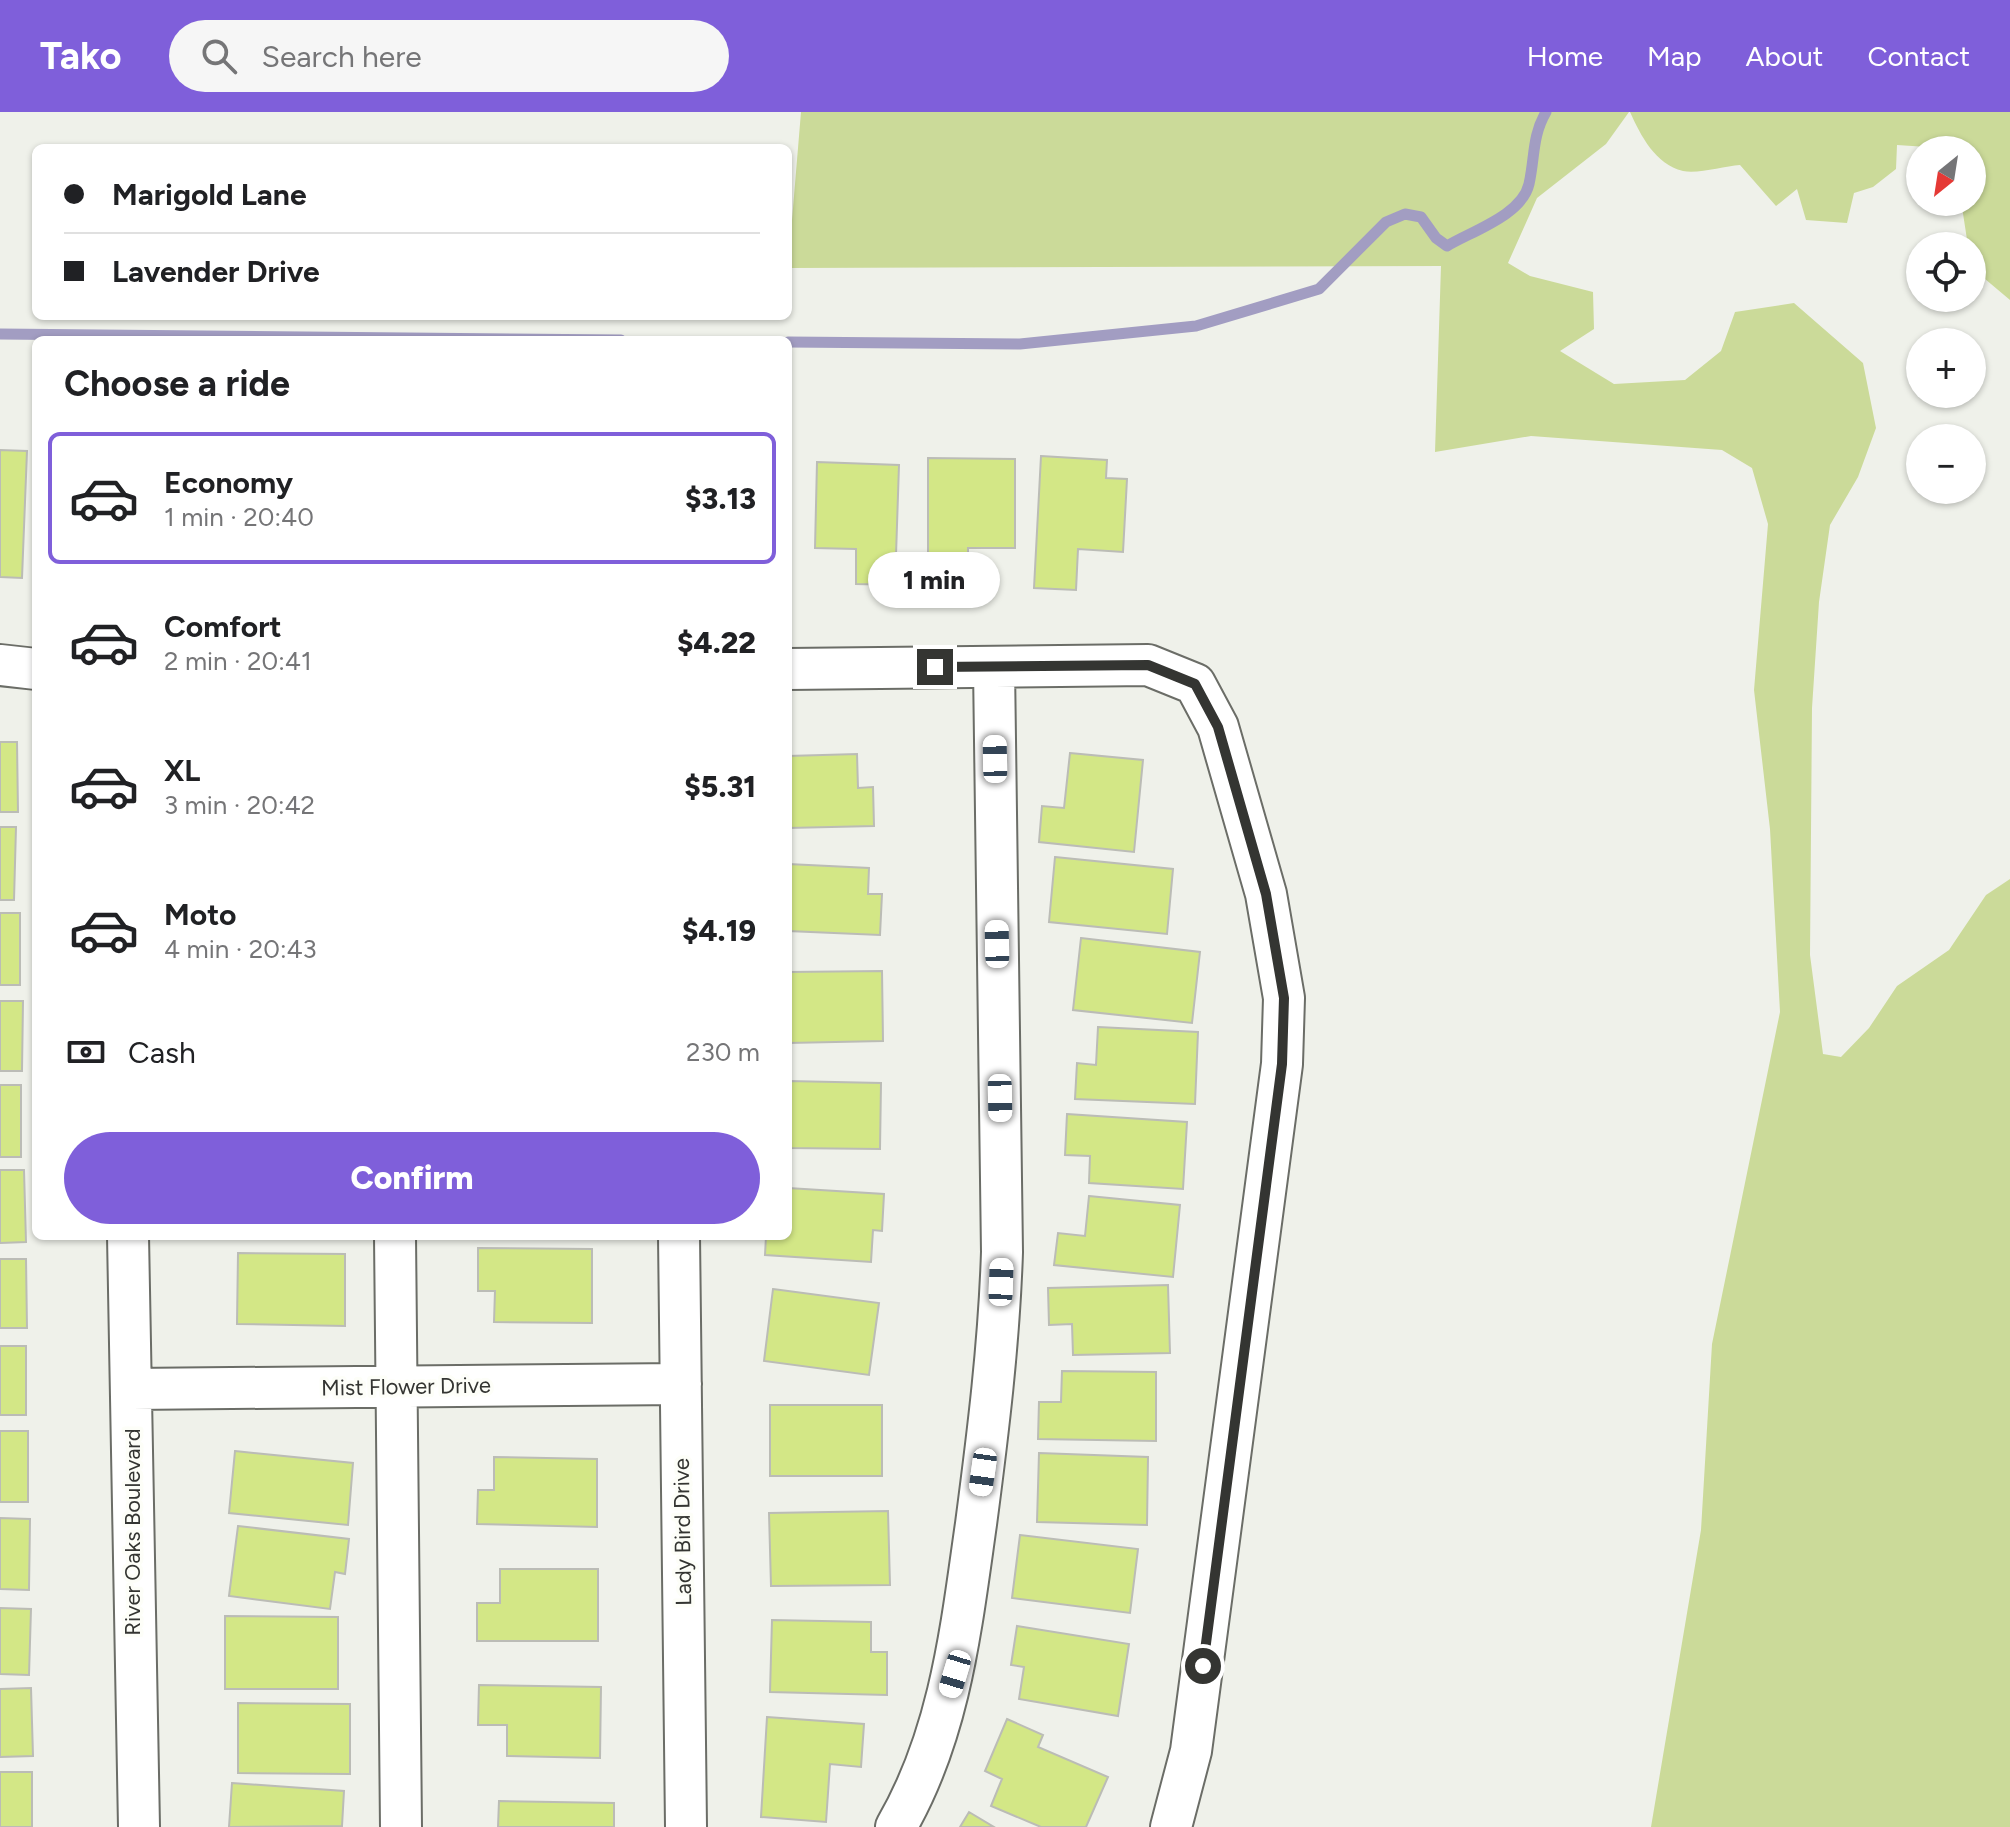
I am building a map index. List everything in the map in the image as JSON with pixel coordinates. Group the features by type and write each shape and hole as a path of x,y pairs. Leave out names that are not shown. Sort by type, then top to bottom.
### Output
{"street":[{"path":"0,665 32,669"},
{"path":"792,669 1148,665 1195,684 1218,727 1266,894 1284,998 1282,1064 1191,1751 1171,1827"},
{"path":"896,1827 910,1803 955,1674 999,1343 1002,1252 994,667"},
{"name":"River Oaks Boulevard","path":"128,1240 139,1827"},
{"path":"395,1240 401,1827"},
{"name":"Lady Bird Drive","path":"679,1240 686,1827"},
{"name":"Mist Flower Drive","path":"132,1389 681,1384"}],"green space":[{"path":"801,112 1629,112 1606,144 1537,198 1508,263 1530,276 1593,292 1594,329 1560,351 1614,384 1685,380 1721,351 1735,312 1794,303 1863,363 1876,428 1858,477 1830,525 1819,602 1812,708 1810,955 1823,1054 1841,1057 1869,1028 1897,986 1949,950 1986,895 2010,879 2010,1827 1651,1827 1701,1530 1712,1344 1780,1012 1770,829 1754,690 1768,524 1752,468 1722,450 1531,436 1435,452 1441,266 792,268 792,220"},
{"path":"1630,112 2010,112 2010,300 1986,280 1986,232 1966,232 1963,216 1986,216 1986,136 1906,136 1906,146 1897,145 1896,169 1873,187 1854,193 1847,223 1806,220 1797,189 1776,206 1740,165 1689,172 1673,167 1657,156"}],"building":[{"path":"0,450 27,451 22,578 0,577"},
{"path":"1041,456 1107,460 1106,478 1127,479 1123,552 1078,549 1076,590 1034,588"},
{"path":"928,458 1015,459 1015,548 968,548 968,585 928,585"},
{"path":"817,462 899,465 895,585 856,584 856,549 815,548"},
{"path":"0,742 17,742 18,812 0,812"},
{"path":"1070,753 1143,760 1134,852 1039,842 1042,806 1064,808"},
{"path":"857,754 858,788 873,787 874,826 792,828 792,756"},
{"path":"0,827 16,827 14,900 0,900"},
{"path":"1055,857 1173,869 1167,934 1049,922"},
{"path":"792,864 869,868 868,894 882,894 880,935 792,931"},
{"path":"0,913 20,913 20,985 0,985"},
{"path":"1081,938 1200,952 1192,1023 1073,1010"},
{"path":"882,971 883,1041 792,1043 792,972"},
{"path":"0,1001 23,1001 22,1071 0,1071"},
{"path":"1098,1027 1198,1032 1195,1104 1075,1099 1077,1063 1096,1065"},
{"path":"792,1081 881,1083 880,1149 792,1148"},
{"path":"0,1085 21,1085 21,1157 0,1157"},
{"path":"1067,1114 1187,1122 1183,1189 1089,1183 1090,1156 1065,1155"},
{"path":"0,1170 24,1170 26,1242 0,1243"},
{"path":"792,1188 884,1194 882,1231 873,1230 871,1262 765,1255 766,1240 792,1240"},
{"path":"1089,1196 1180,1205 1173,1277 1054,1265 1058,1233 1085,1236"},
{"path":"478,1248 592,1249 592,1323 494,1322 495,1291 478,1291"},
{"path":"238,1253 345,1254 345,1326 237,1324"},
{"path":"0,1259 26,1259 27,1328 0,1328"},
{"path":"1168,1285 1170,1353 1073,1355 1072,1324 1049,1325 1048,1288"},
{"path":"773,1289 879,1303 869,1375 764,1361"},
{"path":"0,1346 26,1346 26,1415 0,1415"},
{"path":"1062,1371 1156,1372 1156,1441 1038,1439 1039,1402 1061,1402"},
{"path":"770,1405 882,1405 882,1476 770,1476"},
{"path":"0,1431 28,1431 28,1502 0,1502"},
{"path":"235,1451 353,1463 348,1525 229,1513"},
{"path":"1039,1453 1148,1457 1147,1525 1037,1522"},
{"path":"494,1457 597,1459 597,1527 477,1524 478,1490 494,1490"},
{"path":"888,1511 890,1585 771,1586 769,1513"},
{"path":"0,1518 30,1519 29,1590 0,1589"},
{"path":"238,1526 349,1539 345,1574 335,1572 330,1609 229,1596"},
{"path":"1020,1535 1138,1549 1130,1613 1012,1598"},
{"path":"500,1569 598,1569 598,1641 477,1641 477,1603 500,1603"},
{"path":"0,1608 31,1609 29,1675 0,1674"},
{"path":"225,1616 338,1617 338,1689 225,1689"},
{"path":"772,1620 871,1622 871,1652 887,1652 887,1695 770,1692"},
{"path":"1017,1626 1129,1644 1118,1716 1019,1699 1024,1667 1011,1665"},
{"path":"479,1685 601,1687 600,1758 507,1756 507,1725 478,1725"},
{"path":"31,1688 33,1756 0,1757 0,1689"},
{"path":"238,1703 350,1704 350,1774 238,1773"},
{"path":"767,1717 864,1724 861,1767 830,1764 826,1822 761,1817"},
{"path":"1007,1719 1043,1735 1038,1747 1108,1777 1086,1827 1041,1827 991,1806 1002,1779 985,1771"},
{"path":"0,1772 32,1772 32,1827 0,1827"},
{"path":"232,1783 344,1791 342,1826 229,1827"},
{"path":"499,1801 614,1803 614,1827 498,1827"},
{"path":"969,1812 994,1827 960,1827"}],"waterway":[{"path":"792,342 1020,344 1196,326 1319,289 1386,222 1405,214 1421,217 1436,238 1447,246 1507,213 1517,205 1529,184 1536,138 1546,112"},
{"path":"0,334 207,336"}],"route":[{"path":"935,667 1148,665 1195,684 1218,727 1266,894 1284,998 1282,1064 1203,1666"}]}
